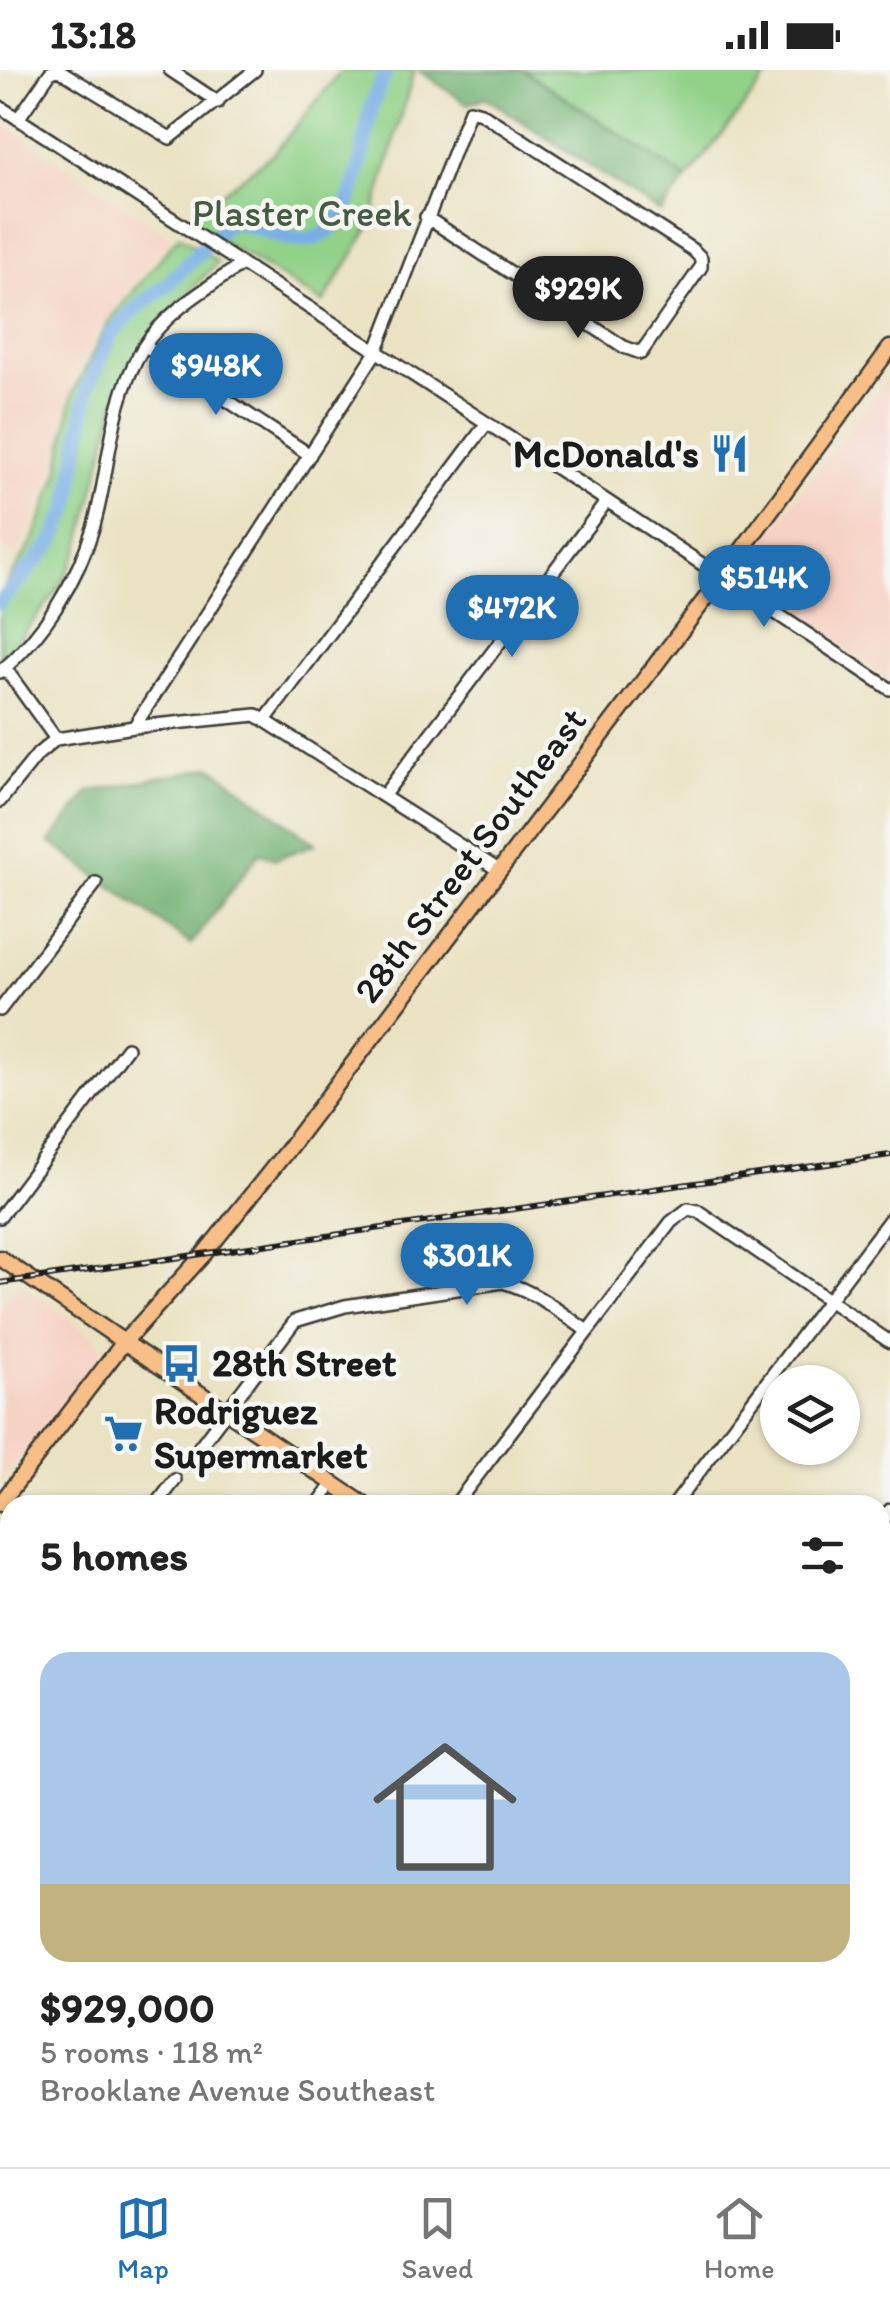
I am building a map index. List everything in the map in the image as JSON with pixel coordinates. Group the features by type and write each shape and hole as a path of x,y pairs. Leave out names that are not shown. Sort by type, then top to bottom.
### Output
{"main road":[{"name":"28th Street Southeast","path":"7,1495 124,1342 244,1206 890,348"},
{"path":"0,1258 350,1495"}],"street":[{"path":"18,119 50,73 58,70 165,137 174,136 254,70"},
{"path":"173,71 218,102"},
{"path":"0,106 890,689"},
{"path":"134,727 376,352 426,217 470,110 693,250 701,258 701,268 640,353 624,347 426,217"},
{"path":"56,740 3,670 50,614 81,560 94,525 117,408 145,346 186,302 242,264"},
{"path":"145,346 310,455"},
{"path":"266,719 488,423"},
{"path":"384,795 607,501"},
{"path":"0,801 30,763 56,740 256,714 500,870"},
{"path":"0,1010 96,883"},
{"path":"0,1217 127,1048"},
{"path":"463,1495 682,1211 698,1211 890,1342"},
{"path":"682,1495 890,1218"},
{"path":"191,1458 296,1321 345,1306 504,1282 532,1293 587,1330"},
{"path":"164,1495 175,1480"},
{"path":"325,1495 334,1484"}],"shaded area":[{"path":"0,122 171,238 95,336 73,379 50,481 16,558 0,546"},
{"path":"890,375 890,679 747,580 744,566"},
{"path":"21,1284 95,1337 102,1349 0,1483 0,1305"},
{"path":"478,1486 490,1495 471,1495"}],"green space":[{"name":"Plaster Creek","path":"342,70 414,70 371,225 323,303 187,220 275,152"},
{"path":"418,70 523,70 687,179 661,213 485,97 468,104"},
{"path":"523,70 772,70 687,179"},
{"name":"Plaster Creek","path":"179,236 218,262 156,327 119,390 80,547 60,587 0,663 0,594 33,541 59,472 73,393 109,321"},
{"path":"212,767 315,844 275,859 260,852 191,944 50,842 89,792"}],"waterway":[{"name":"Plaster Creek","path":"0,602 52,543 69,508 88,387 111,334 136,308 166,286 229,221 304,240 321,236 335,225 353,190 371,107 386,70"}],"railway":[{"path":"0,1283 890,1155"}],"place":[{"name":"McDonald's","path":"729,454"},
{"name":"28th Street","path":"182,1363"},
{"name":"Rodriguez Supermarket","path":"124,1433"}]}
